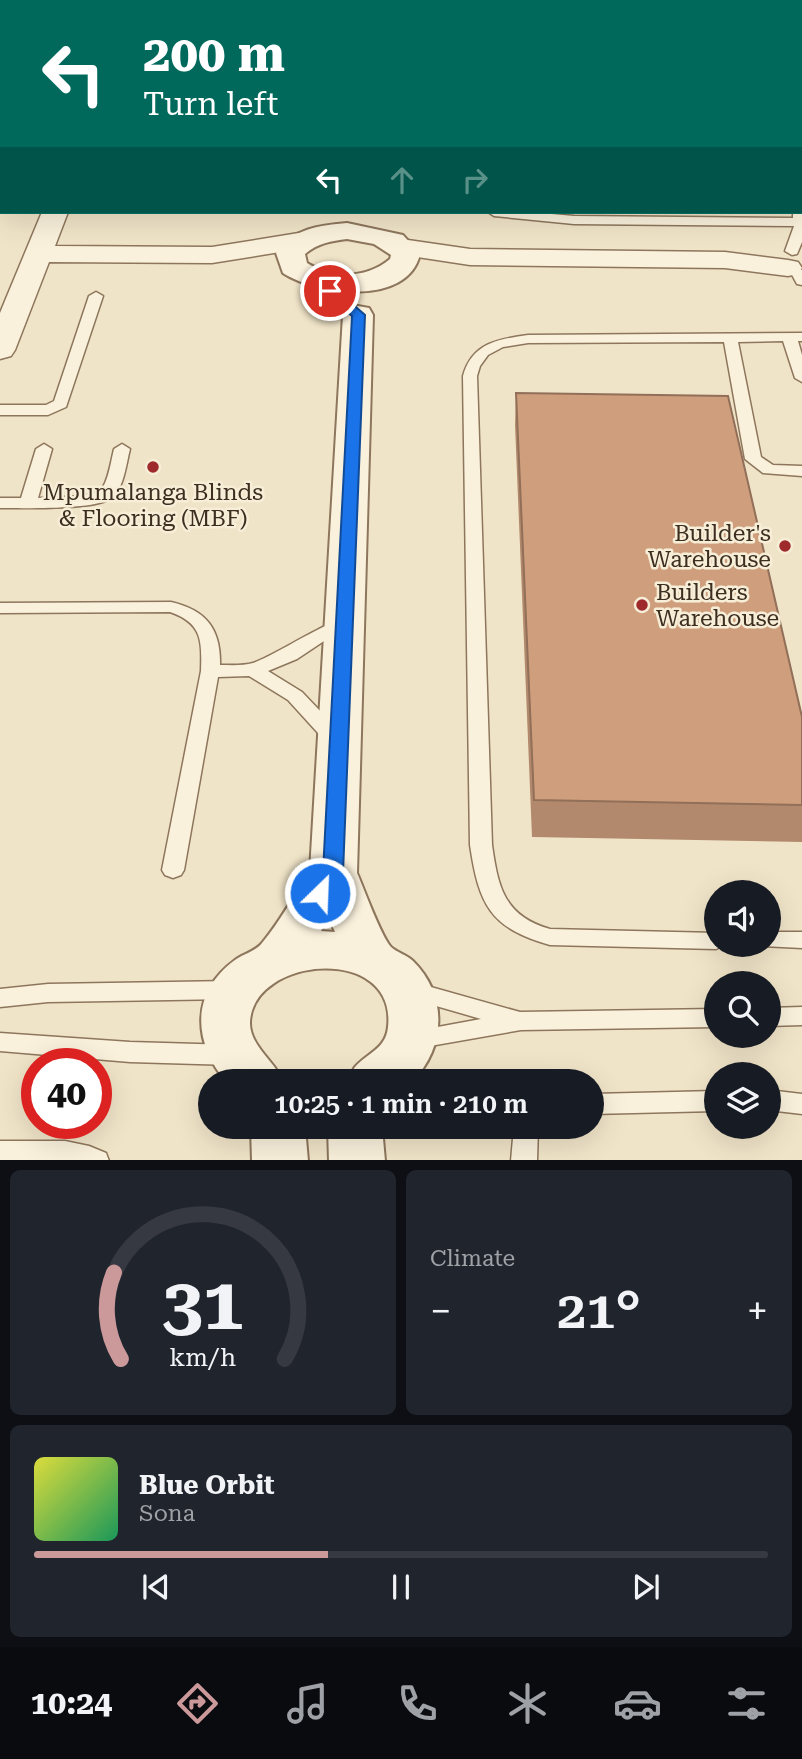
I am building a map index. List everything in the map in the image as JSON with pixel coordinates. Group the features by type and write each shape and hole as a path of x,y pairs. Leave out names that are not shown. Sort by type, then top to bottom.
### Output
{"street":[{"path":"0,349 54,214"},
{"path":"348,214 290,253 289,260 358,315"},
{"path":"38,254 212,255 317,236 386,248 470,257 725,260 797,249"},
{"path":"212,255 351,283 386,248"},
{"path":"280,956 333,873 358,315 386,248"},
{"path":"333,873 389,974 414,1005 412,1041 391,1069"},
{"path":"245,1068 224,1022 235,990 255,970 280,956 298,950 336,948 389,974"},
{"path":"279,1139 280,1160"},
{"path":"356,1139 357,1160"}],"lane":[{"path":"514,214 797,249"},
{"path":"0,410 38,411 61,404 96,296"},
{"path":"704,941 551,937 527,932 507,920 496,904 481,845 470,376 472,360 500,344 528,338 795,337 802,378"},
{"path":"730,338 754,458 769,470 801,474"},
{"path":"28,502 44,449"},
{"path":"0,503 70,502 104,496 113,487 122,449"},
{"path":"0,608 149,605 184,611 200,620 211,638 211,671 173,870"},
{"path":"211,671 253,670 301,649 344,622"},
{"path":"253,670 295,696 339,744"},
{"path":"781,940 802,940"},
{"path":"389,974 521,1021"},
{"path":"0,998 47,993 235,990"},
{"path":"781,1017 802,1017"},
{"path":"412,1041 521,1021 704,1018"},
{"path":"0,1042 130,1052 245,1068"},
{"path":"604,1104 704,1101"},
{"path":"781,1102 802,1104"},
{"path":"524,1160 525,1139"},
{"path":"0,1153 69,1153 90,1155 97,1160"}],"building":[{"name":"Builders Warehouse","path":"516,393 728,396 802,717 802,805 534,800"}],"place":[{"name":"Mpumalanga Blinds & Flooring (MBF)","path":"153,467"},
{"name":"Builder's Warehouse","path":"785,546"},
{"name":"Builders Warehouse","path":"642,605"}],"route":[{"path":"320,893 333,873 358,315 330,291"}]}
